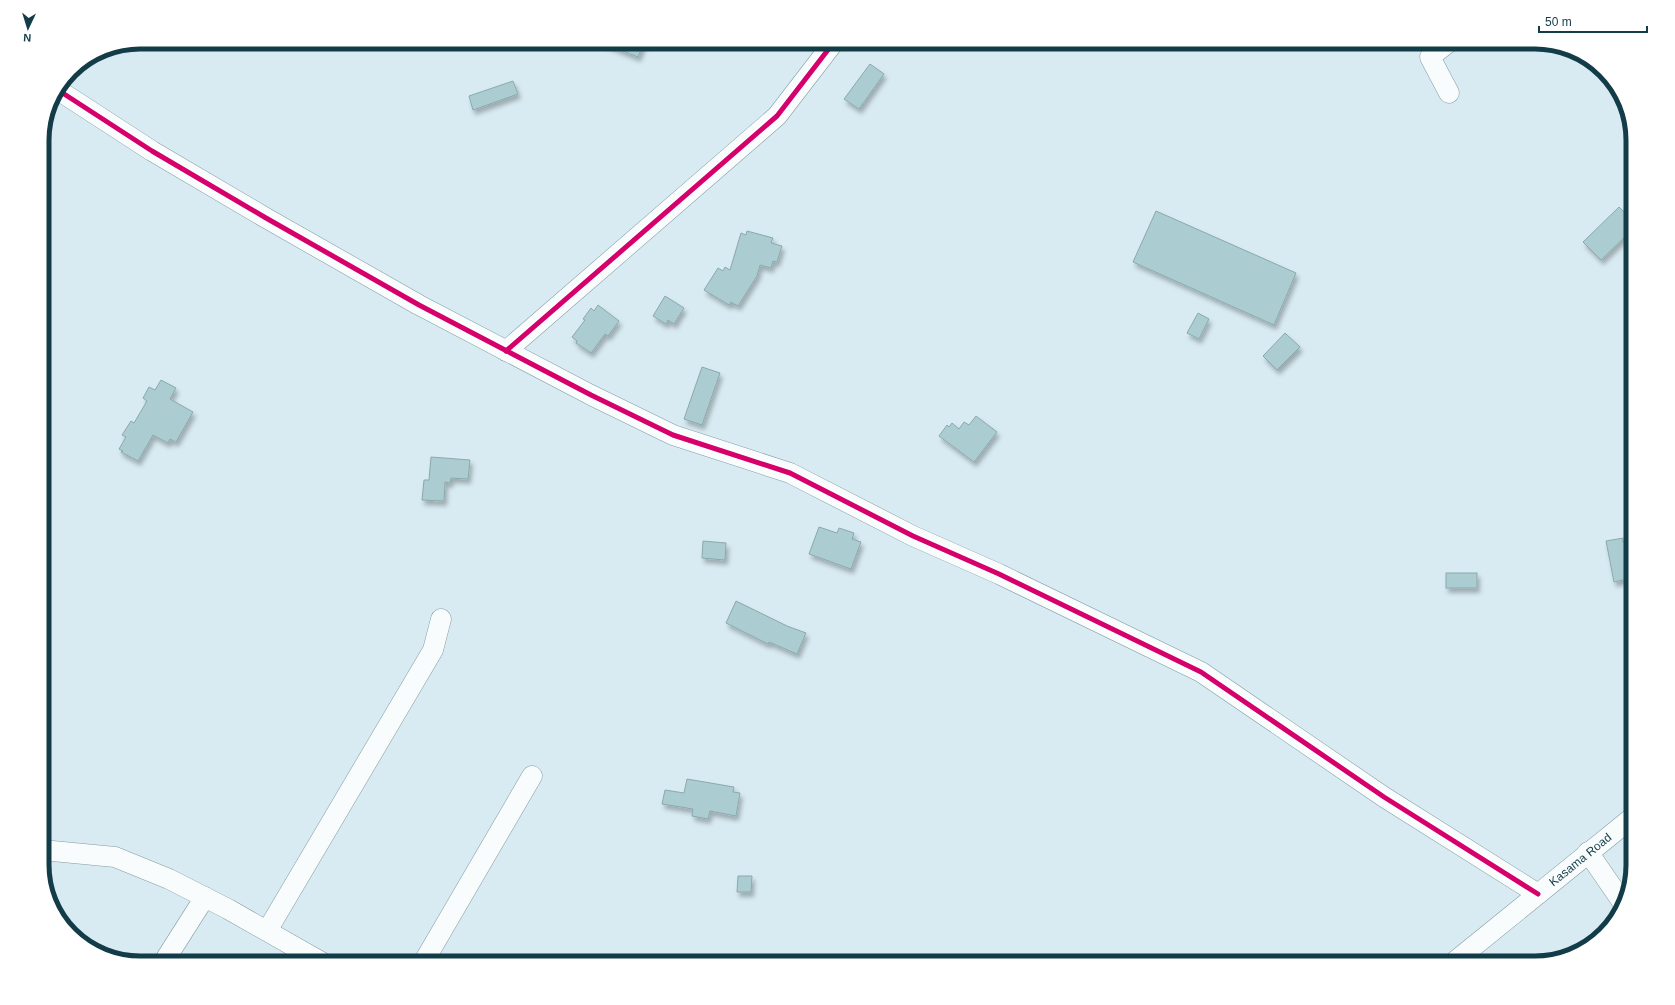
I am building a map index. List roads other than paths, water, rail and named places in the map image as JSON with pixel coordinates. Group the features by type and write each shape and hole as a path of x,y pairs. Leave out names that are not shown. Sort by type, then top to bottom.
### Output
{"street":[{"path":"506,351 777,116 829,49"},
{"path":"1441,49 1430,58 1449,93"},
{"path":"62,93 152,151 266,218 419,305 592,396 673,435 790,473 913,536 999,574 1201,672 1384,797 1538,894"},
{"path":"267,931 433,650 441,619"},
{"path":"427,956 532,776"},
{"name":"Kasama Road","path":"1462,956 1626,822"},
{"path":"49,851 115,857 169,878 311,956"},
{"path":"1588,852 1620,898"},
{"path":"168,956 205,898"}]}
